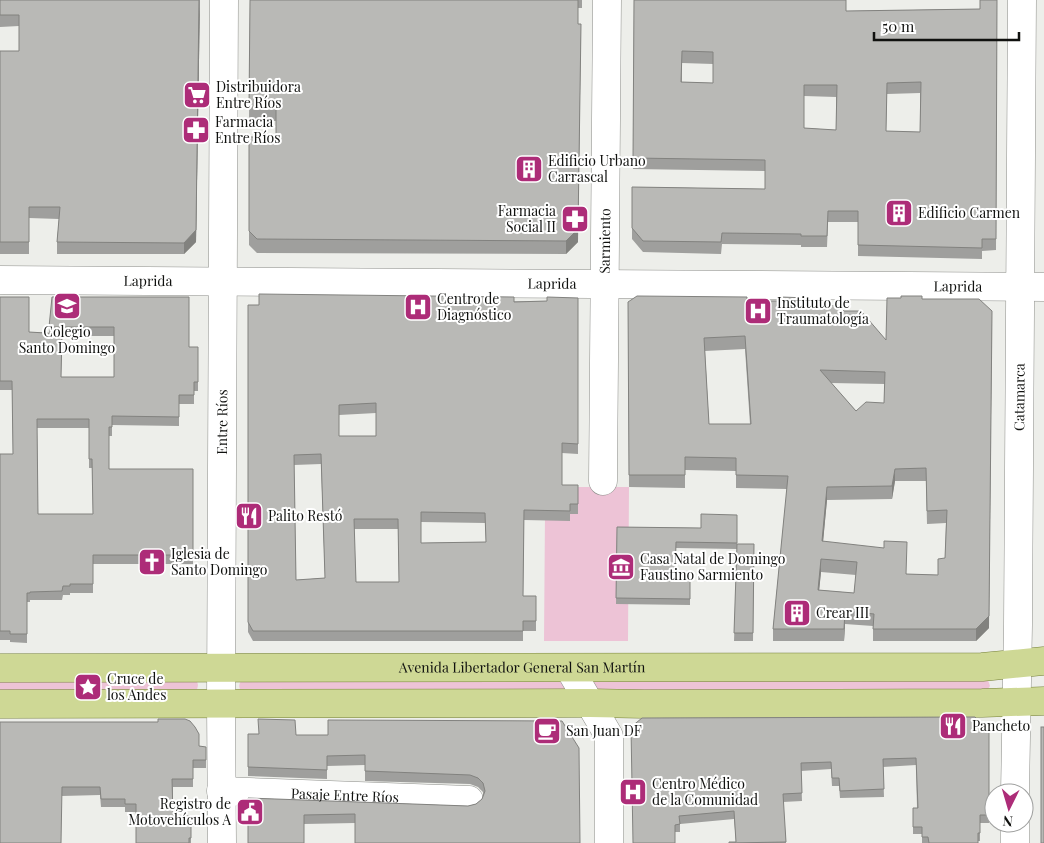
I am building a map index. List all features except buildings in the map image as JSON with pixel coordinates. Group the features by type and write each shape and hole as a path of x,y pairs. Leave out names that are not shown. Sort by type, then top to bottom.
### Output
{"main road":[{"name":"Avenida Libertador General San Martín","path":"0,668 982,667 1044,660"},
{"path":"0,704 694,704 1044,701"}],"street":[{"name":"Entre Ríos","path":"222,843 220,704 224,0"},
{"name":"Sarmiento","path":"603,481 607,0"},
{"name":"Catamarca","path":"1015,783 1016,664 1032,287 1022,0"},
{"name":"Laprida","path":"0,280 1032,287"},
{"path":"569,668 609,736 609,843"},
{"name":"Pasaje Entre Ríos","path":"221,791 469,800"}],"shaded area":[{"path":"578,487 629,487 628,641 544,641 545,513 578,514"},
{"path":"0,679 197,681 198,685 197,690 0,693"},
{"path":"243,679 561,679 565,686 564,690 243,693 239,686"},
{"path":"593,680 988,680 990,686 988,689 594,692 591,686"}],"place":[{"name":"Distribuidora Entre Ríos","path":"197,95"},
{"name":"Farmacia Entre Ríos","path":"196,130"},
{"name":"Edificio Urbano Carrascal","path":"529,169"},
{"name":"Edificio Carmen","path":"899,213"},
{"name":"Farmacia Social II","path":"575,219"},
{"name":"Colegio Santo Domingo","path":"67,306"},
{"name":"Centro de Diagnóstico","path":"418,307"},
{"name":"Instituto de Traumatología","path":"758,311"},
{"name":"Palito Restó","path":"249,516"},
{"name":"Iglesia de Santo Domingo","path":"152,562"},
{"name":"Casa Natal de Domingo Faustino Sarmiento","path":"621,567"},
{"name":"Crear III","path":"797,613"},
{"name":"Cruce de los Andes","path":"88,687"},
{"name":"Pancheto","path":"953,726"},
{"name":"San Juan DF","path":"547,731"},
{"name":"Centro Médico de la Comunidad","path":"633,792"},
{"name":"Registro de Motovehículos A","path":"250,812"}]}
